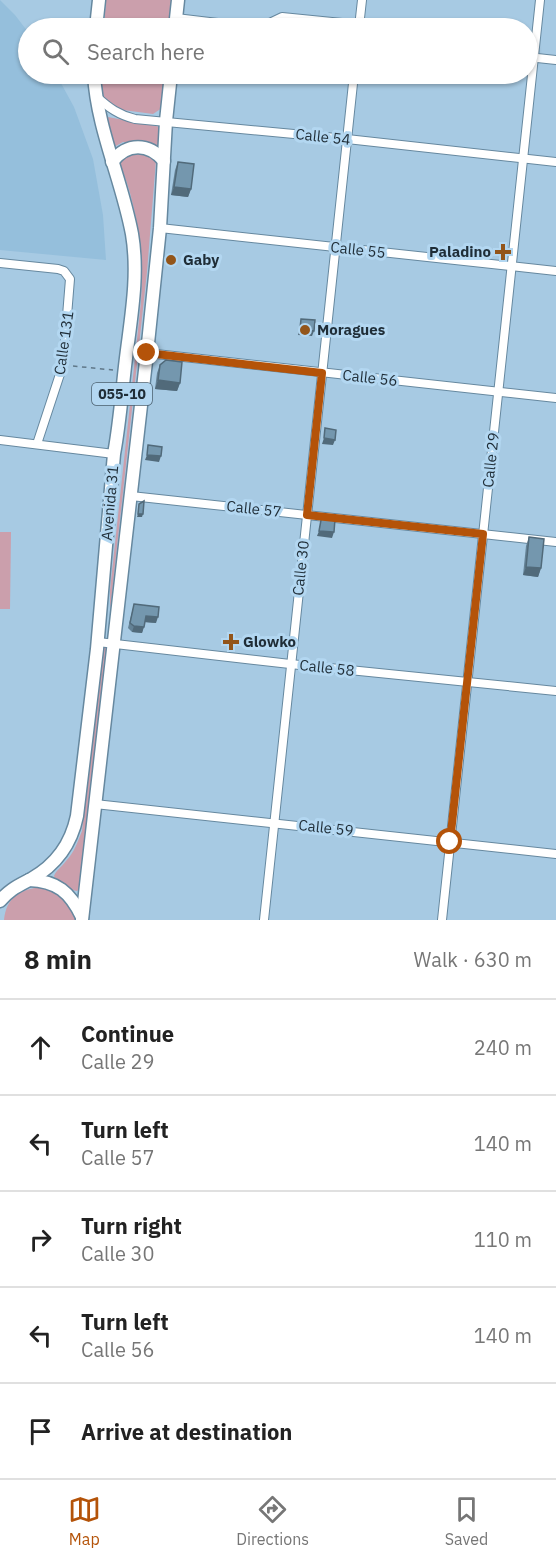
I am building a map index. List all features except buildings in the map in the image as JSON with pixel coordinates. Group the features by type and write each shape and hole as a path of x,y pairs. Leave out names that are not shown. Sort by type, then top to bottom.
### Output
{"highway":[{"path":"97,18 99,0"},
{"path":"176,18 178,0"},
{"name":"Avenida 31","path":"0,901 13,888 54,863 74,832 98,642 114,454 135,290 133,237 112,162 95,84"},
{"name":"Avenida 31","path":"82,918 147,353 160,228 170,84"},
{"path":"112,162 122,152 136,147 152,150 164,161"},
{"path":"28,880 50,882 62,889 71,897 82,918"}],"street":[{"path":"360,18 362,0"},
{"name":"Calle 29","path":"537,18 540,0"},
{"path":"538,58 556,60"},
{"name":"Calle 30","path":"264,920 353,84"},
{"name":"Calle 29","path":"442,920 512,266 529,84"},
{"name":"Calle 54","path":"96,96 121,115 135,119 556,162"},
{"name":"Calle 55","path":"160,228 556,271"},
{"name":"Calle 131","path":"0,263 58,269 64,271 71,285 63,365 37,444"},
{"name":"Calle 56","path":"147,353 556,398"},
{"path":"0,440 114,454"},
{"name":"Calle 57","path":"130,496 556,542"},
{"name":"Calle 58","path":"98,642 556,691"},
{"name":"Calle 59","path":"95,804 556,854"}],"path":[{"path":"63,365 125,372"}],"shaded area":[{"path":"0,0 18,19 18,84 61,84 74,107 93,159 103,215 106,260 0,250"},
{"path":"106,0 174,0 173,18 105,18"},
{"path":"102,84 167,84 165,106 153,114 123,110 104,99"},
{"path":"108,117 161,127 158,149 153,145 123,142 114,147"},
{"path":"129,153 149,154 156,160 147,272 110,611 110,590 142,290 138,229 119,160"},
{"path":"0,532 11,532 10,609 0,609"},
{"path":"104,644 107,645 80,888 77,891 56,880 54,876 76,847 82,831"},
{"path":"40,887 53,891 63,898 71,907 75,920 4,920 5,912 15,896 26,890"}],"place":[{"name":"Paladino","path":"503,252"},
{"name":"Gaby","path":"171,260"},
{"name":"Moragues","path":"305,330"},
{"name":"Glowko","path":"231,642"}],"route":[{"path":"147,353 322,373 307,515 483,534 450,842"}]}
